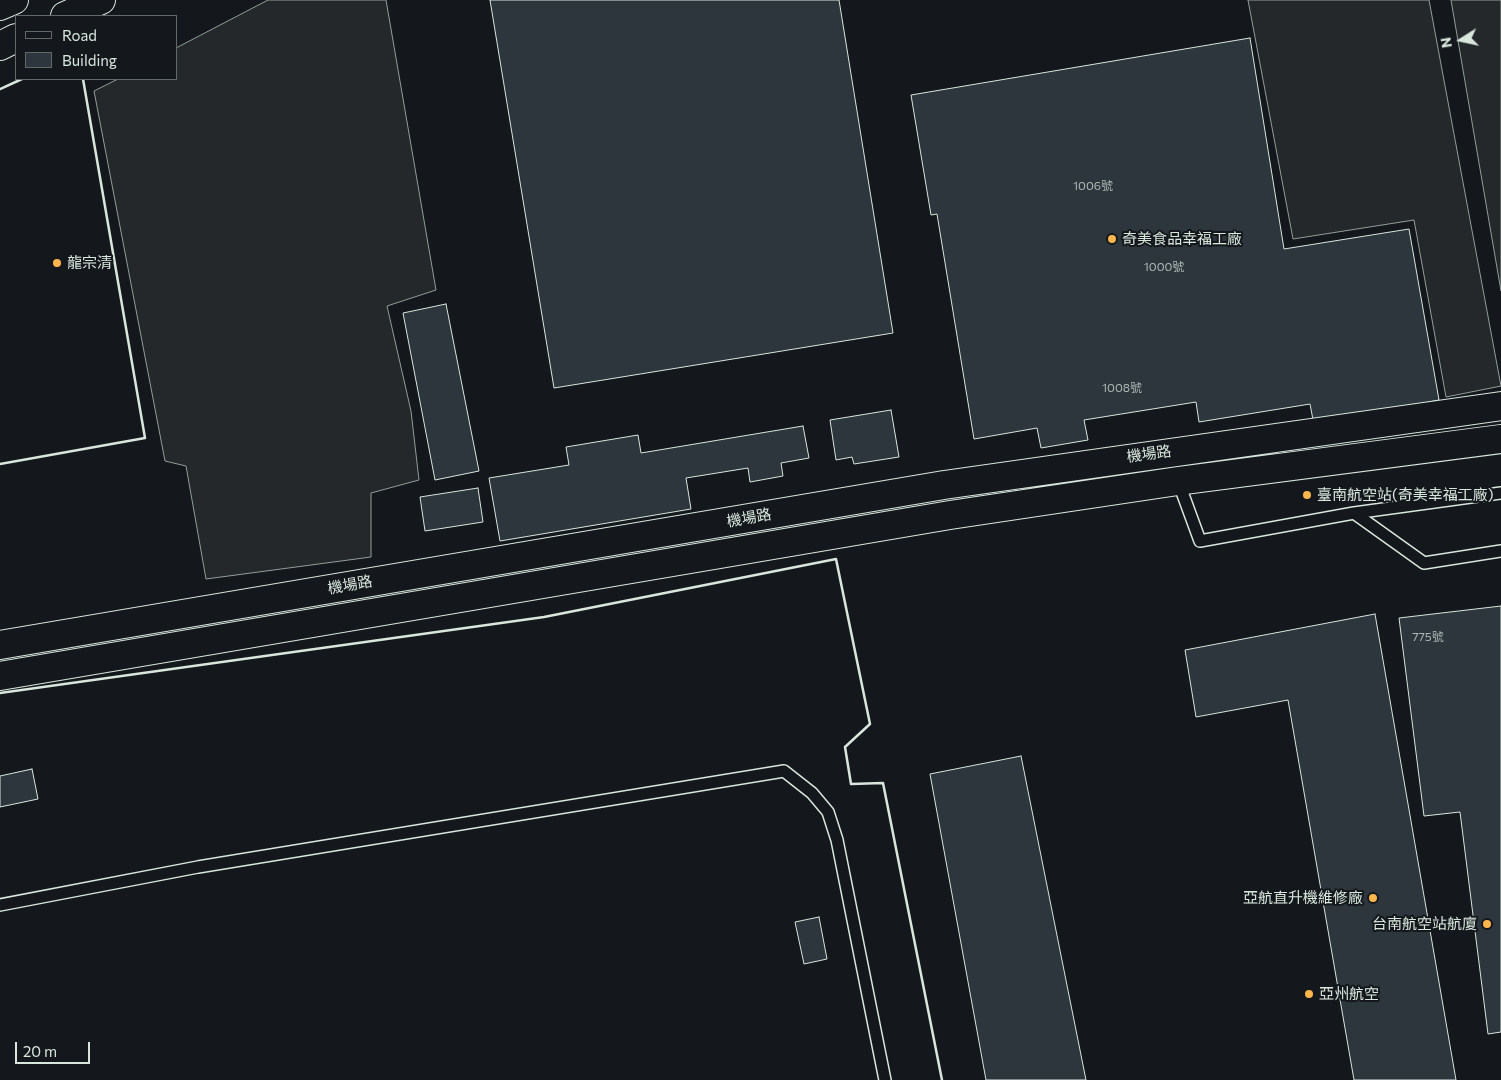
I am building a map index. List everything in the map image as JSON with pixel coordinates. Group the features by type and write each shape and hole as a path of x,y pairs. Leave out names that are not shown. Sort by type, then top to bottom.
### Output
{"street":[{"path":"0,6 14,0"},
{"path":"67,15 101,0"},
{"path":"0,46 15,38"},
{"name":"機場路","path":"0,645 944,485 1501,406"},
{"name":"機場路","path":"0,676 950,516 1178,481 1501,439"}],"lane":[{"path":"1167,452 1200,541 1354,514 1501,493"},
{"path":"1354,514 1424,563 1501,551"},
{"path":"0,905 198,867 784,772 812,793 828,812 834,831 885,1080"}],"shaded area":[{"path":"268,0 386,0 436,290 387,306 411,411 419,480 371,493 371,557 206,579 186,466 165,461 94,91 116,80 178,80 178,47"},
{"path":"1248,0 1429,0 1501,386 1446,397 1414,220 1293,239"},
{"path":"1451,0 1501,0 1501,291"}],"building":[{"path":"490,0 839,0 893,333 554,388"},
{"name":"奇美食品幸福工廠","path":"1250,38 1284,249 1409,229 1439,400 1314,425 1310,404 1199,422 1196,402 1084,420 1088,440 1041,448 1037,428 974,439 937,214 931,215 911,95"},
{"path":"446,304 479,471 435,480 403,313"},
{"path":"891,410 899,457 854,464 852,457 836,460 830,420"},
{"path":"803,426 809,458 781,463 783,476 750,482 748,468 686,478 691,509 500,541 489,478 569,465 566,447 638,435 641,453"},
{"path":"478,488 483,522 425,531 420,497"},
{"name":"台南航空站航廈","path":"1501,606 1501,1032 1488,1034 1460,812 1424,816 1399,618"},
{"name":"亞航直升機維修廠","path":"1375,614 1456,1080 1354,1080 1288,700 1196,717 1185,650"},
{"path":"1021,756 1086,1080 986,1080 930,774"},
{"path":"32,769 38,799 0,807 0,776"},
{"path":"819,917 827,959 804,964 795,922"}],"wall":[{"path":"0,89 20,80"},
{"path":"0,464 145,438 83,80"},
{"path":"0,693 544,617 836,559 870,724 845,747 851,784 883,783 942,1080"}],"place":[{"name":"奇美食品幸福工廠","path":"1112,239"},
{"name":"龍宗清","path":"57,263"},
{"name":"臺南航空站(奇美幸福工廠)","path":"1307,495"},
{"name":"亞航直升機維修廠","path":"1373,898"},
{"name":"台南航空站航廈","path":"1487,924"},
{"name":"亞州航空","path":"1309,994"}]}
